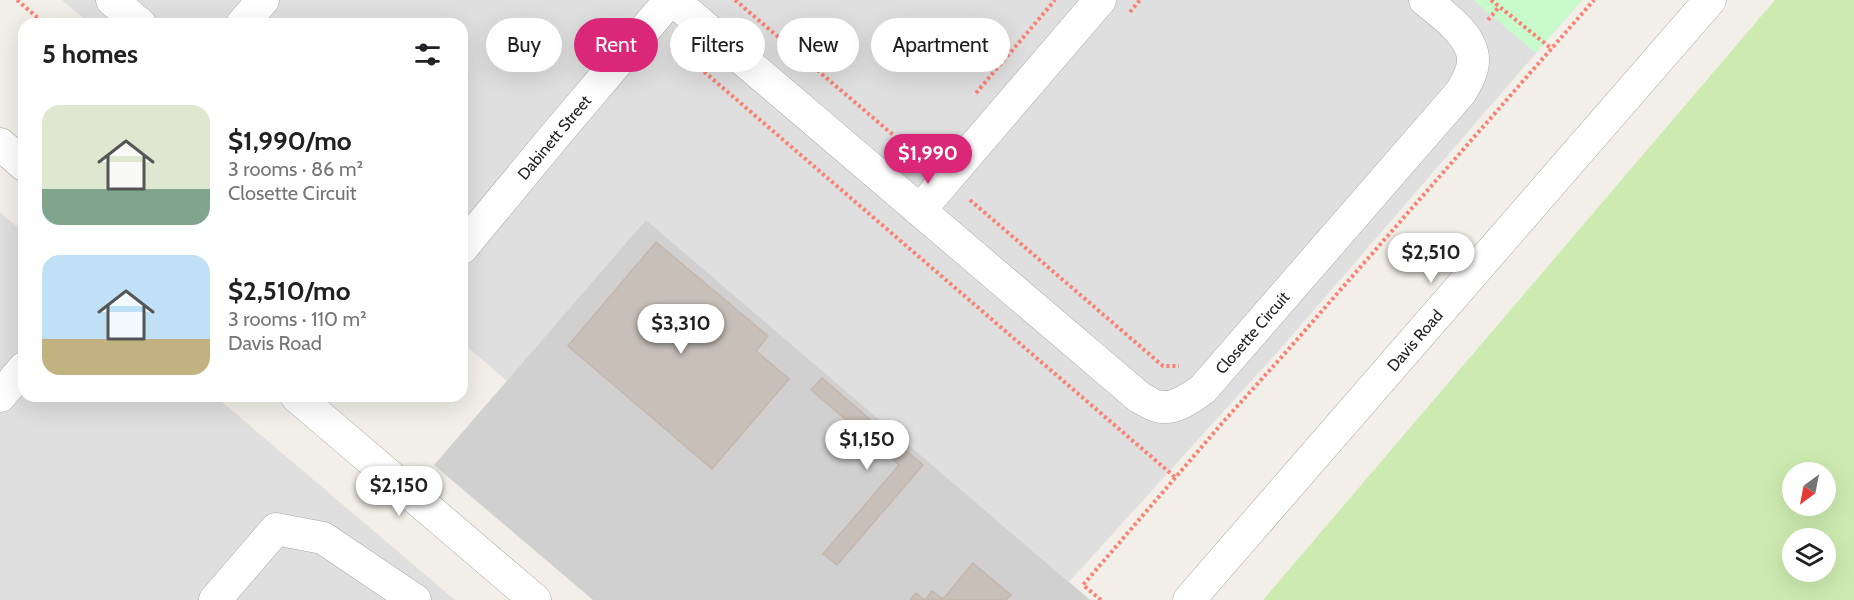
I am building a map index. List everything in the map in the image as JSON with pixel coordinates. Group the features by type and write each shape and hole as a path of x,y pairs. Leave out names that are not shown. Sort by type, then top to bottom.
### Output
{"street":[{"path":"112,0 133,18"},
{"path":"247,18 263,0"},
{"name":"Closette Circuit","path":"671,0 1139,397 1158,407 1172,406 1203,389 1461,92 1470,77 1474,60 1468,43 1458,27 1425,0"},
{"name":"Dabinett Street","path":"468,241 671,0"},
{"path":"920,210 1100,0"},
{"name":"Davis Road","path":"1189,600 1710,0"},
{"path":"0,144 18,160"},
{"path":"0,396 18,375"},
{"path":"303,402 535,600"},
{"path":"215,600 276,529 323,538 415,600"}],"path":[{"path":"17,0 38,18"},
{"path":"735,0 905,145 929,148 936,140"},
{"path":"973,96 1055,0"},
{"path":"1491,0 1552,50"},
{"path":"1101,600 1083,585 1594,0"},
{"path":"666,56 673,48 687,57 1176,478"},
{"path":"970,200 1163,366 1184,366"}],"shaded area":[{"path":"62,0 1582,0 1282,347 1069,582 647,221 507,381 468,347 468,18 83,18"},
{"path":"0,212 18,228 18,402 222,402 455,600 0,600"},
{"path":"646,220 1090,600 593,600 434,465"}],"green space":[{"path":"1473,0 1582,0 1536,53"},
{"path":"1775,0 1854,0 1854,600 1263,600"}],"building":[{"path":"656,242 768,336 756,351 789,379 712,469 568,346"},
{"path":"822,378 923,465 837,565 823,554 899,465 811,390"},
{"path":"973,563 1011,595 1006,600 925,600 932,591 943,599"},
{"path":"916,593 925,600 910,600"}]}
